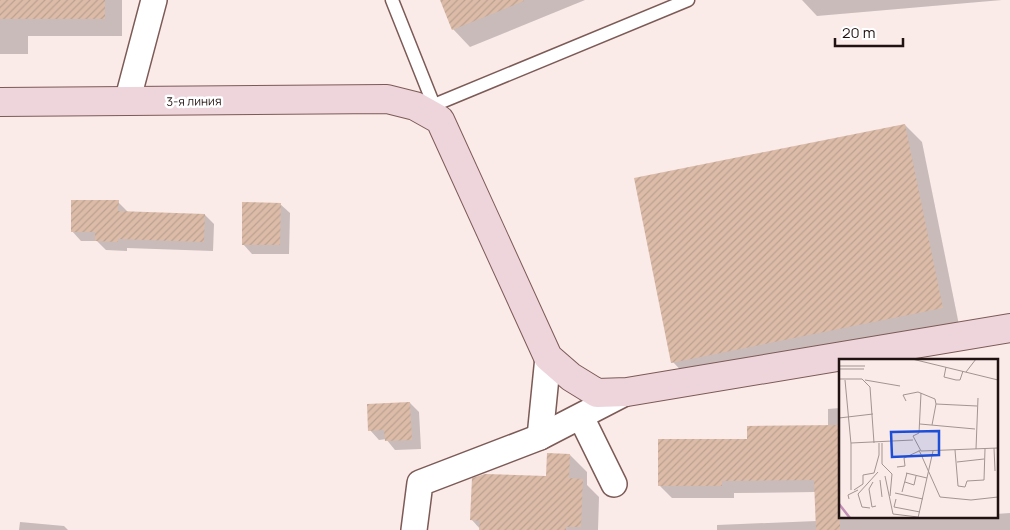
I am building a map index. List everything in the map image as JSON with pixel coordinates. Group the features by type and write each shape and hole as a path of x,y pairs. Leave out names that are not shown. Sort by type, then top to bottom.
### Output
{"street":[{"path":"127,102 154,0"},
{"name":"3-я линия","path":"0,102 388,99 437,113"},
{"path":"437,113 548,357 571,377 597,393 627,392 1010,328"},
{"path":"540,437 548,357"},
{"path":"414,530 420,483 540,437 627,392"},
{"path":"581,416 614,484"}],"lane":[{"path":"392,0 437,113 688,0"}],"building":[{"path":"0,0 105,0 105,19 0,19"},
{"path":"440,0 524,0 524,1 452,30"},
{"path":"905,124 943,308 671,363 634,178"},
{"path":"71,200 119,200 118,211 205,214 204,242 118,239 118,242 95,241 95,232 71,232"},
{"path":"242,202 281,203 280,245 242,245"},
{"path":"410,402 412,440 385,441 384,430 368,431 367,404"},
{"path":"839,425 840,530 816,530 814,480 722,481 722,486 658,486 658,439 747,439 747,426"},
{"path":"547,453 570,454 569,478 583,479 581,527 566,527 566,530 479,530 480,521 470,520 472,478 485,474 546,476"}]}
